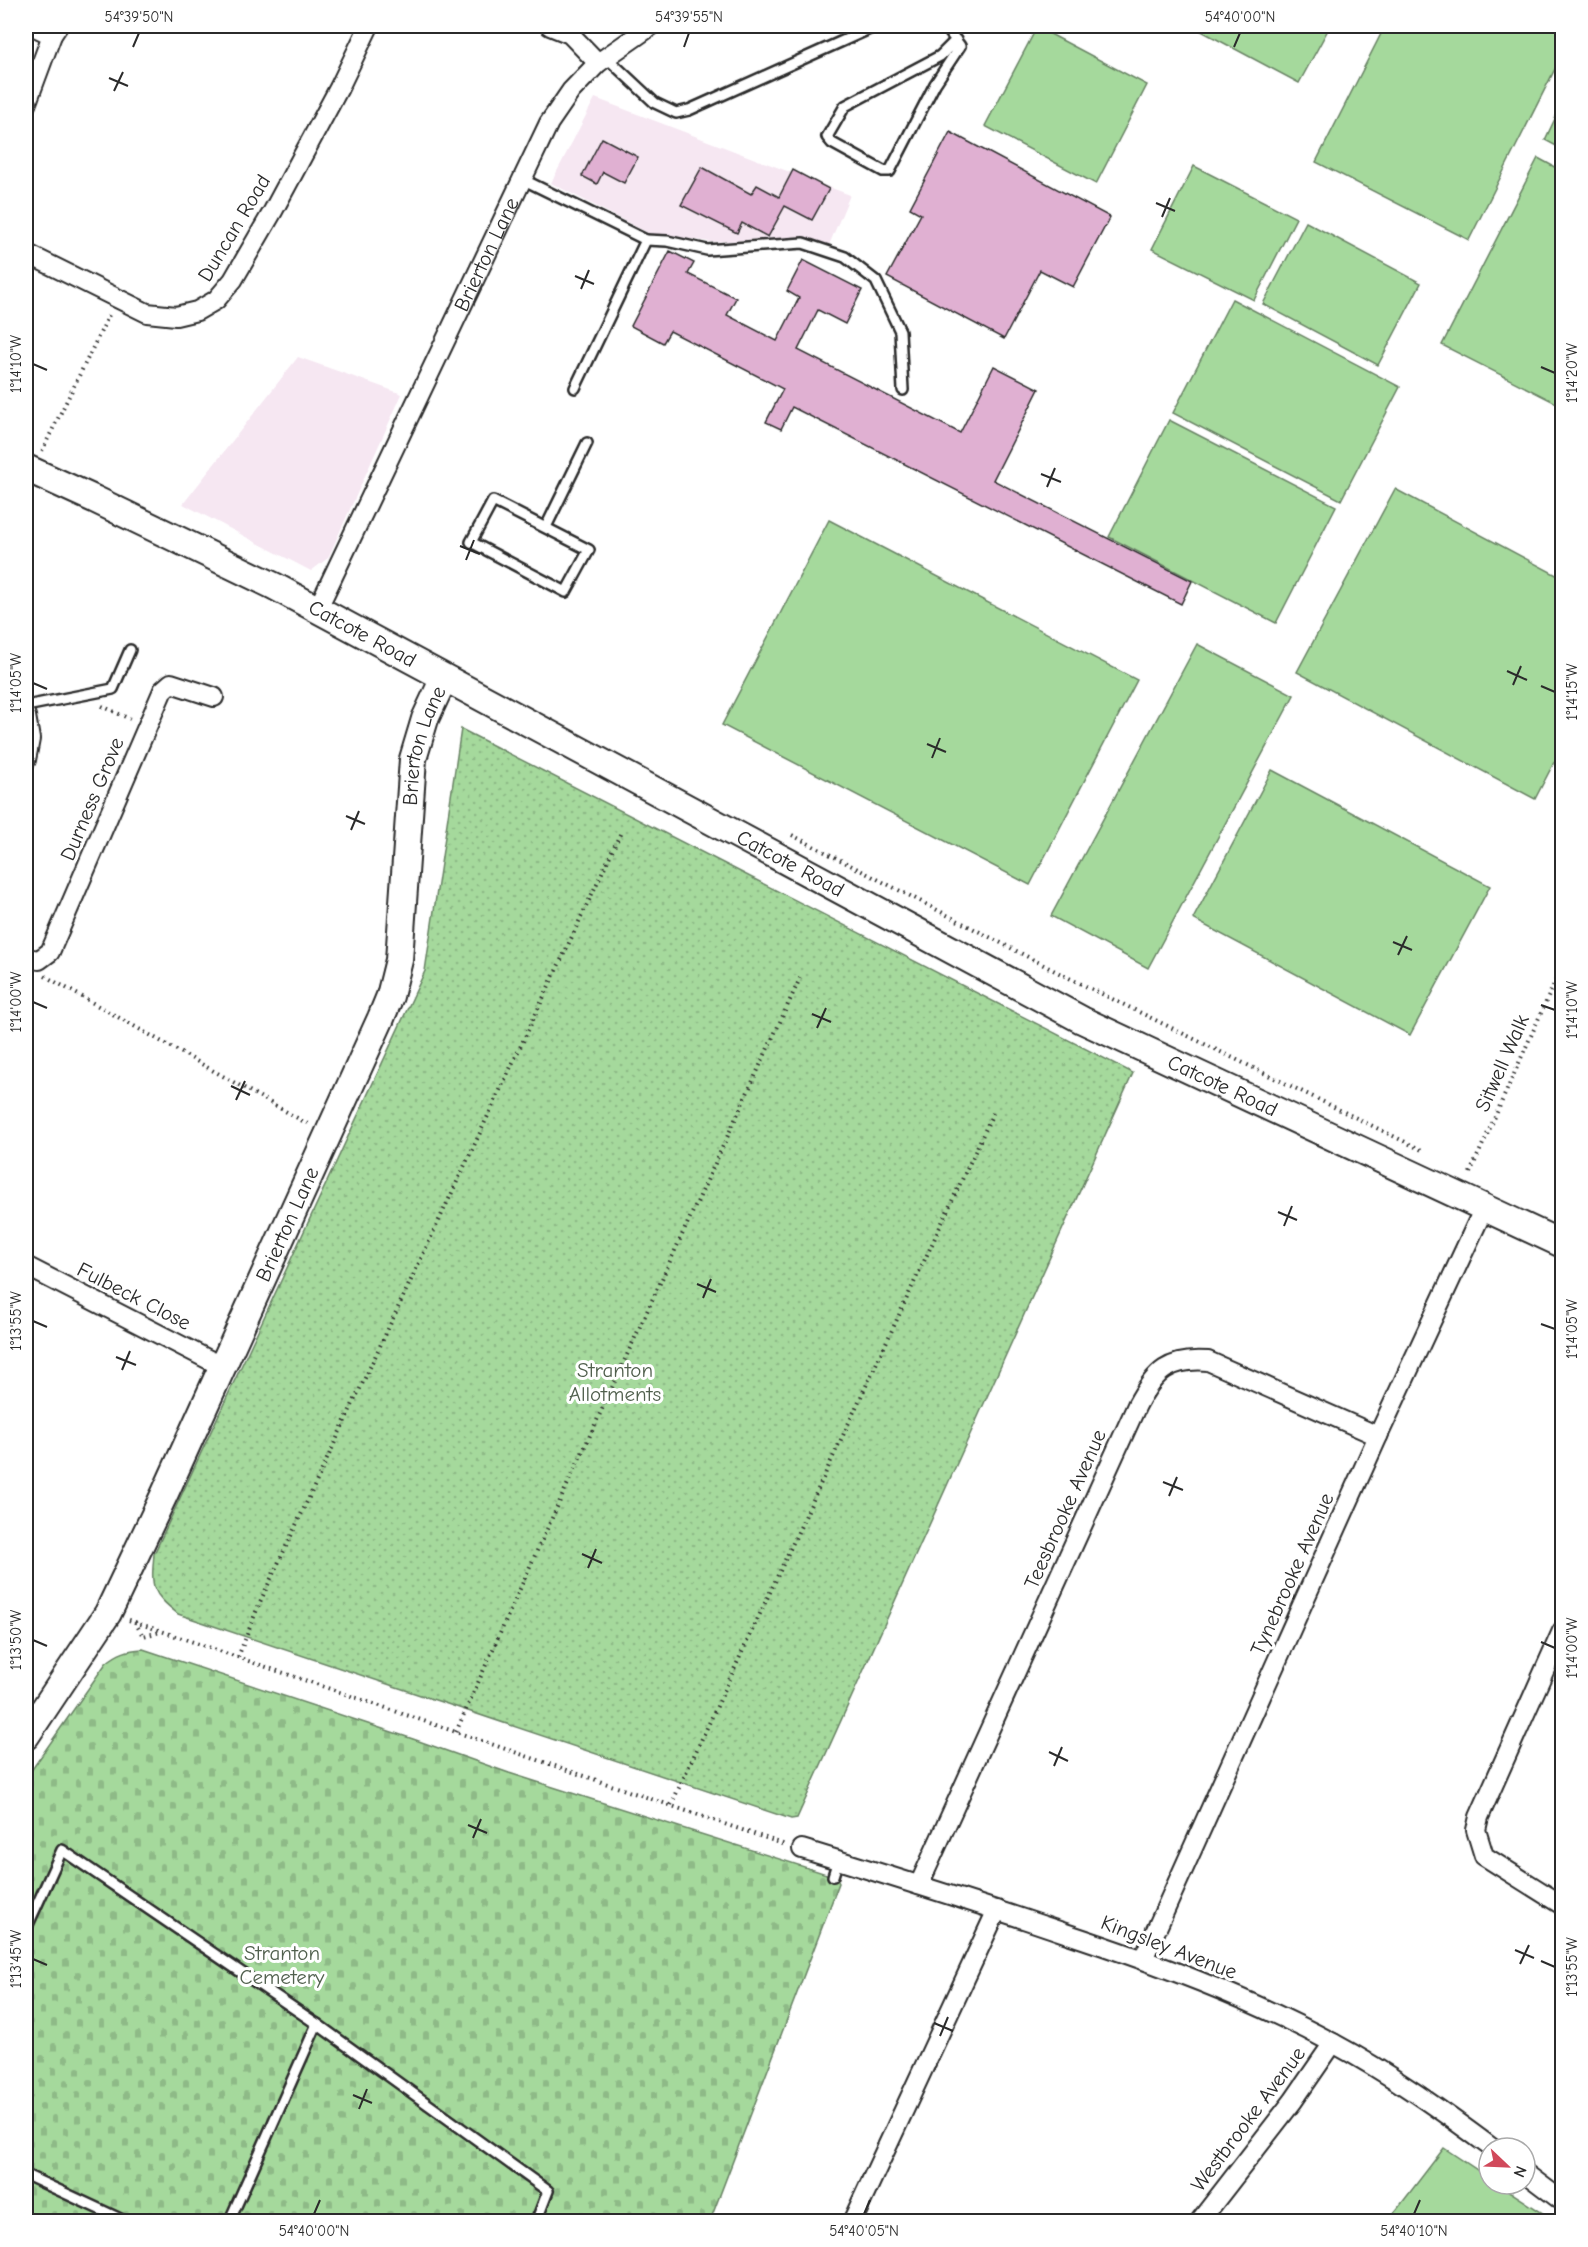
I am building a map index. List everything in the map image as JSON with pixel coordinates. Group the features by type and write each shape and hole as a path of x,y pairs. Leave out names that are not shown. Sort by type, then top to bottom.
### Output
{"street":[{"path":"26,105 55,30 33,26"},
{"name":"Duncan Road","path":"26,254 147,312 176,316 197,311 216,300 233,280 273,211 339,88 369,26"},
{"path":"550,26 570,34 602,60"},
{"name":"Brierton Lane","path":"317,610 549,123 571,91 602,60 651,26"},
{"name":"Catcote Road","path":"29,460 274,586 1082,1020 1563,1244"},
{"name":"Brierton Lane","path":"28,1726 108,1612 165,1493 390,996 399,960 413,759 425,719 444,678"},
{"name":"Durness Grove","path":"28,959 39,960 50,952 163,690 171,683 214,697"},
{"path":"26,716 30,739 26,760"},
{"name":"Tynebrooke Avenue","path":"1143,1959 1378,1436 1484,1208"},
{"name":"Fulbeck Close","path":"26,1266 221,1366"},
{"name":"Teesbrooke Avenue","path":"919,1885 1137,1405 1146,1387 1155,1377 1169,1366 1189,1360 1208,1361 1378,1436"},
{"path":"1563,1631 1479,1817 1476,1830 1484,1856 1563,1905"},
{"name":"Kingsley Avenue","path":"795,1848 835,1868 919,1885 1143,1959 1244,2000 1333,2043 1416,2093 1477,2137"},
{"path":"852,2222 997,1910"},
{"name":"Westbrooke Avenue","path":"1198,2222 1293,2102 1333,2043"},
{"path":"1537,2182 1563,2201"}],"lane":[{"path":"602,60 655,103 676,113 689,110 876,26"},
{"path":"945,26 956,40 960,46 935,84 890,171 883,171 832,143 827,136 845,106 940,56 956,40"},
{"path":"522,178 646,240 667,241 707,250 804,243 845,257 876,281 900,331 903,390"},
{"path":"575,388 646,240"},
{"path":"546,526 587,443"},
{"path":"493,501 546,526 589,550 566,592 471,542 493,501"},
{"path":"26,706 113,689 130,650"},
{"path":"26,1929 62,1850 317,2024 548,2192 536,2222"},
{"path":"229,2222 317,2024"},
{"path":"26,2175 127,2222"}],"path":[{"path":"29,460 41,454 117,298"},
{"path":"79,696 147,727"},
{"path":"238,1657 260,1602 622,830"},
{"path":"790,834 1063,975 1427,1152"},
{"path":"28,959 47,979 327,1134"},
{"name":"Sitwell Walk","path":"1480,1178 1470,1173 1563,966"},
{"path":"456,1732 802,974"},
{"path":"671,1805 993,1113"},
{"path":"108,1612 795,1848"},
{"path":"135,1622 142,1636 162,1631"}],"shaded area":[{"path":"595,98 850,195 829,245 797,237 711,242 648,233 551,183"},
{"path":"298,357 402,394 328,558 311,571 183,504"}],"green space":[{"path":"1192,26 1330,26 1299,83"},
{"path":"1385,26 1562,26 1562,55 1469,240 1316,162"},
{"path":"1037,27 1147,85 1096,184 985,126"},
{"path":"1562,104 1562,149 1545,140"},
{"path":"1538,158 1562,171 1562,406 1442,345"},
{"path":"1194,166 1296,218 1254,300 1152,249"},
{"path":"1306,222 1421,283 1378,365 1263,304"},
{"path":"1232,299 1400,387 1341,500 1173,413"},
{"path":"1169,420 1336,506 1276,623 1109,537"},
{"path":"1395,489 1562,578 1562,747 1535,799 1297,672"},
{"path":"829,520 1137,680 1030,885 722,725"},
{"path":"1197,644 1294,695 1148,968 1051,916"},
{"name":"Stranton Allotments","path":"461,729 1133,1073 797,1818 791,1819 178,1614 162,1600 153,1582 154,1554 425,971"},
{"path":"1272,770 1490,886 1410,1035 1193,919"},
{"name":"Stranton Cemetery","path":"143,1649 509,1773 836,1877 839,1883 710,2221 26,2222 26,1778 106,1663 123,1653"},
{"path":"1444,2148 1477,2170 1477,2196 1516,2196 1555,2221 1388,2221"}],"building":[{"path":"950,132 1110,217 1073,287 1040,270 1004,339 887,277 921,214 910,208"},
{"path":"602,138 638,157 624,183 603,172 597,184 582,176"},
{"path":"702,167 751,194 757,185 779,197 793,170 829,189 812,220 785,206 768,237 742,223 737,233 681,205"},
{"path":"670,251 694,263 688,274 736,298 727,315 777,341 799,298 787,291 803,260 862,290 845,324 818,310 798,350 960,433 994,366 1039,389 993,480 1192,581 1181,604 792,407 781,429 766,422 783,389 670,331 663,343 631,326"}]}
